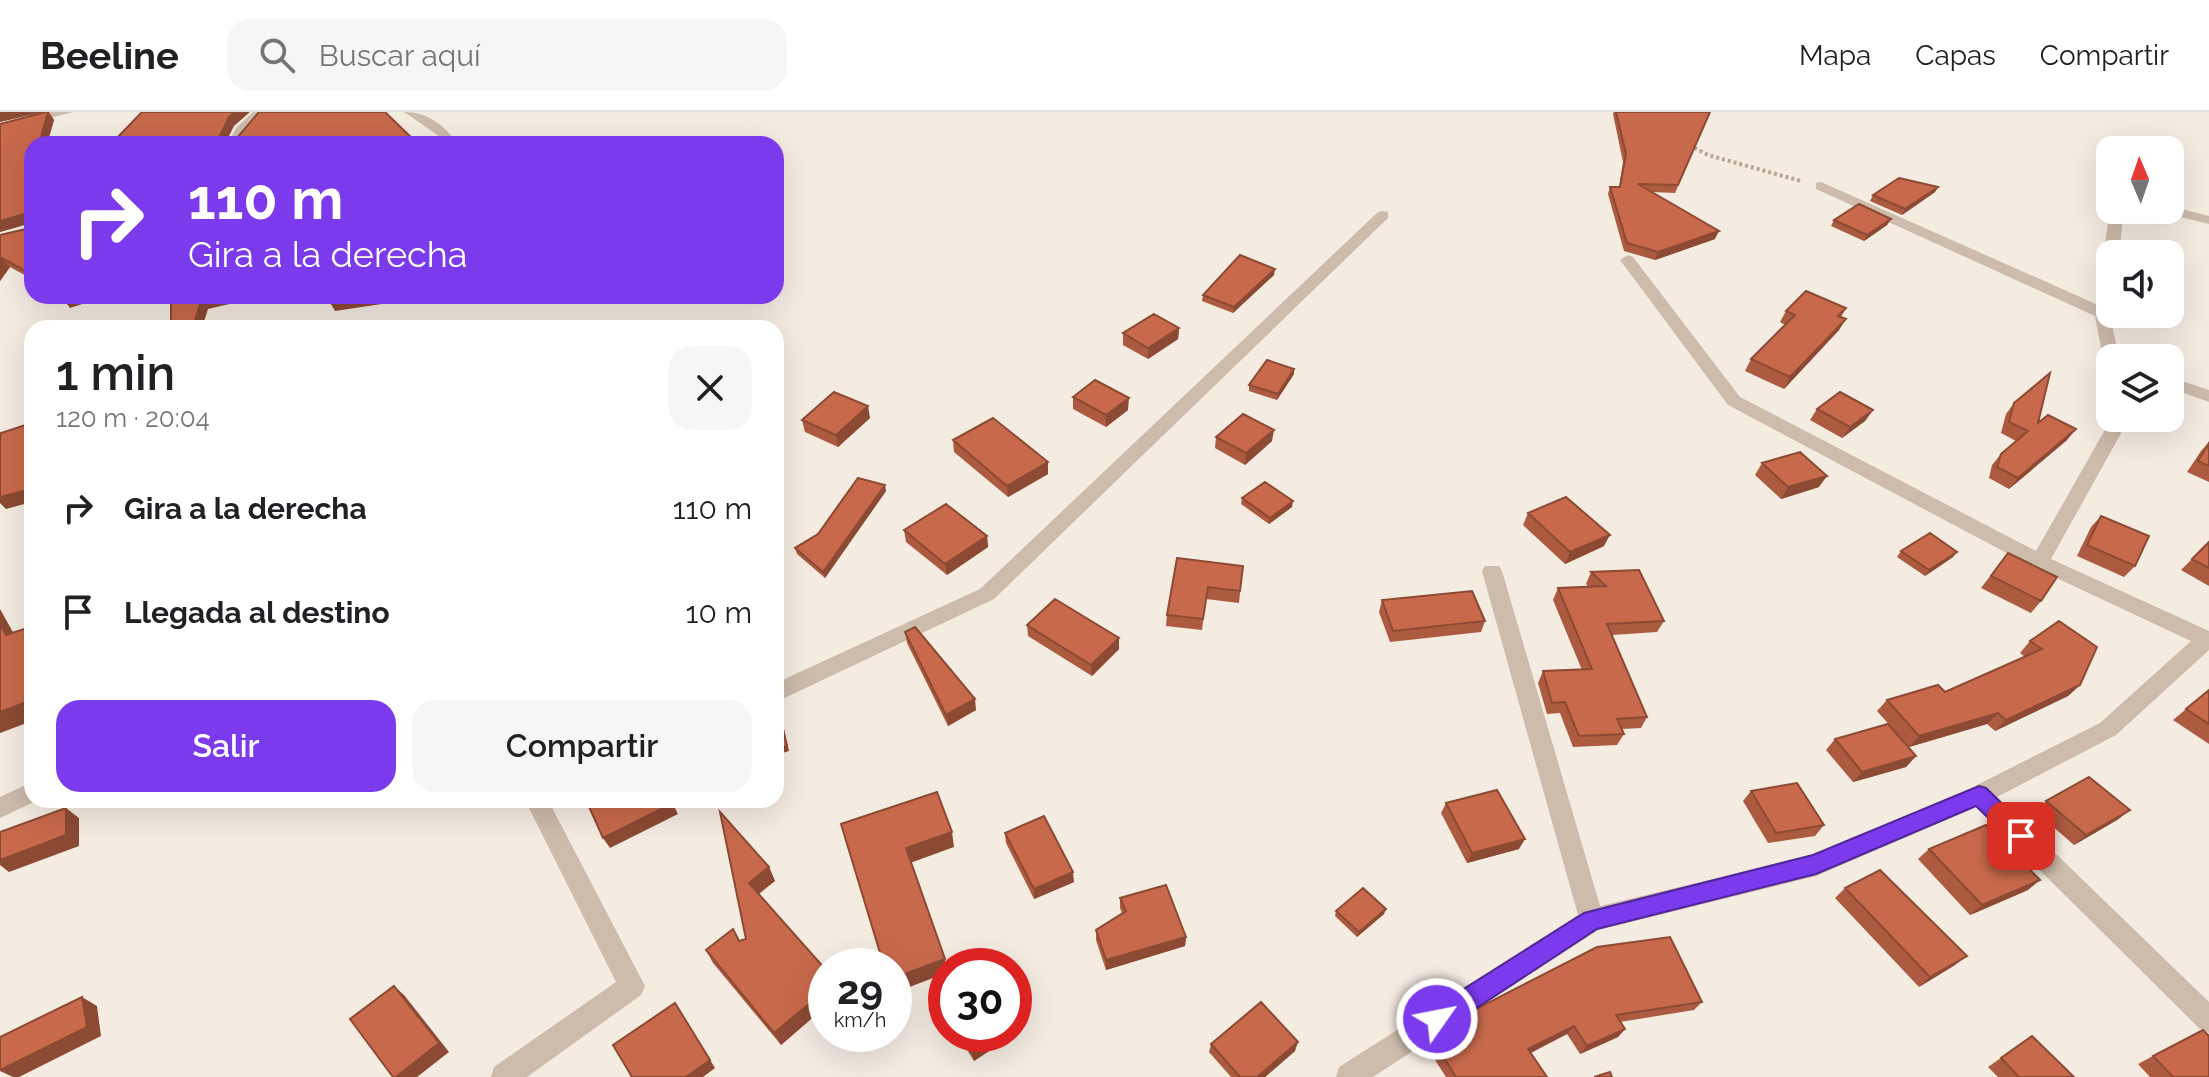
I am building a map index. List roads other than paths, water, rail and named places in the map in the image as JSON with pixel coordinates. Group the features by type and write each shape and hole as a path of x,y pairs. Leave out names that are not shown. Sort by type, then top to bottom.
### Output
{"street":[{"path":"0,127 66,112"},
{"path":"239,136 261,112"},
{"path":"411,112 445,136"},
{"path":"1821,186 2096,310"},
{"path":"2184,214 2209,220"},
{"path":"784,689 987,594 1383,215"},
{"path":"1349,1077 1592,920 1816,865 1979,795 2108,729 2208,640 2040,562 1734,401 1628,260"},
{"path":"2184,387 2209,396"},
{"path":"2040,562 2113,432"},
{"path":"1492,571 1592,920"},
{"path":"1979,795 2209,1020"},
{"path":"0,808 24,796"},
{"path":"504,1077 632,986 544,808"}]}
